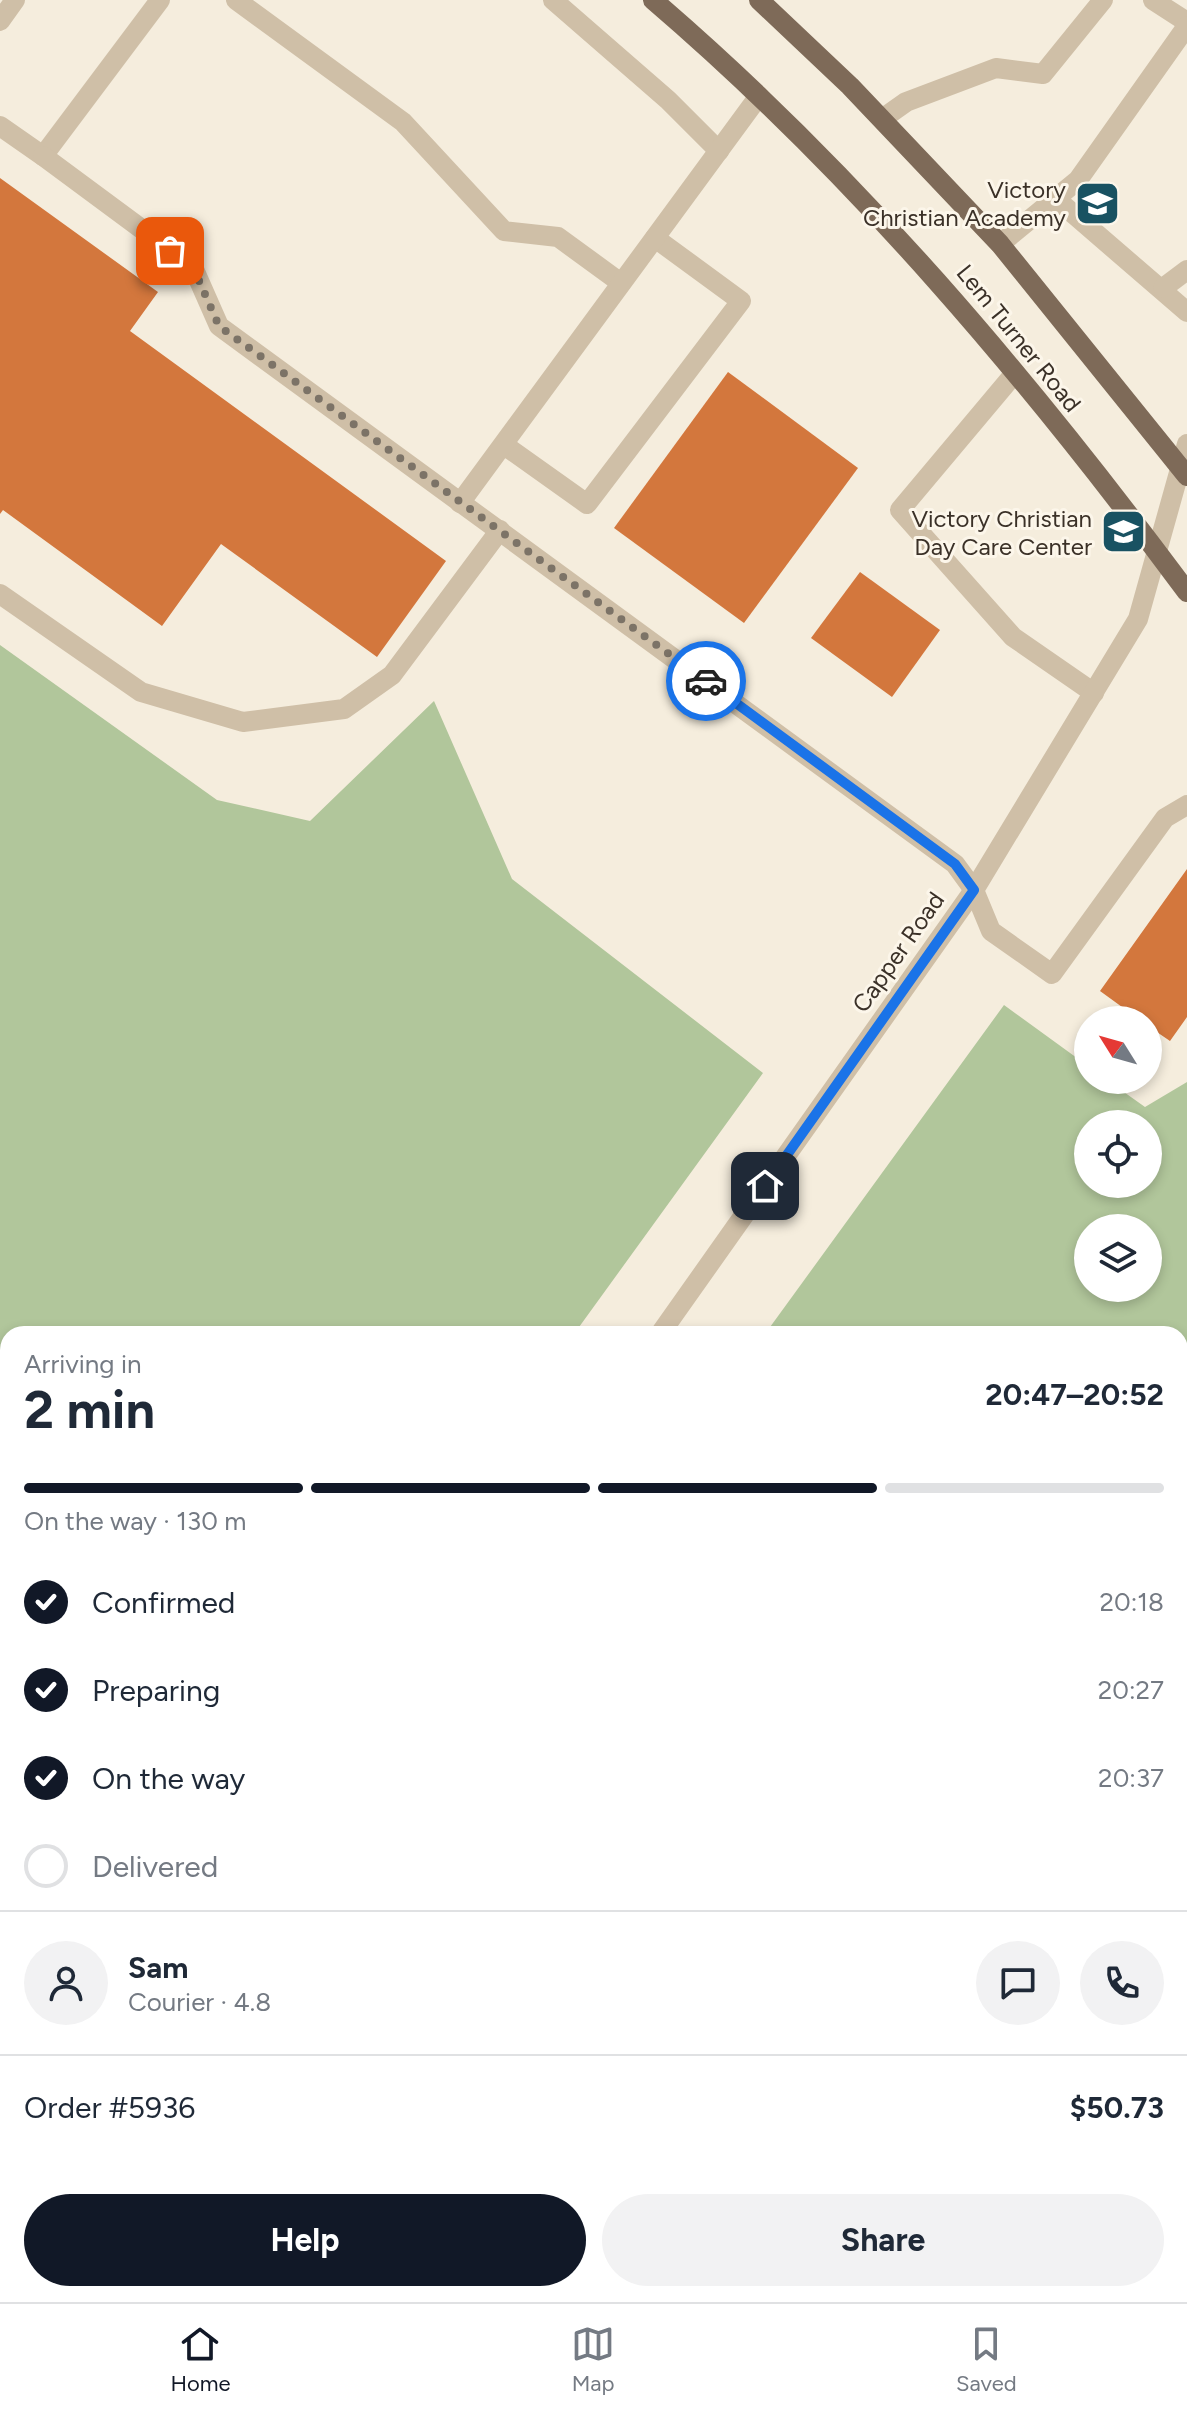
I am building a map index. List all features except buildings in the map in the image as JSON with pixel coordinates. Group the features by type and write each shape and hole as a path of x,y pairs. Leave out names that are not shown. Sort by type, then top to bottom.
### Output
{"main road":[{"name":"Lem Turner Road","path":"653,0 759,96 944,286 1187,592"},
{"name":"Lem Turner Road","path":"759,0 882,119 1000,244 1184,472"}],"street":[{"path":"0,21 15,0"},
{"path":"43,156 160,0"},
{"path":"236,0 403,122 504,231 558,237 621,283"},
{"path":"553,0 668,100 719,151"},
{"path":"882,119 906,102 996,68 1043,74 1103,0"},
{"path":"1000,244 1078,180 1187,24 1153,0"},
{"path":"460,503 759,96"},
{"path":"0,126 193,267 219,326 955,864 974,890 991,931 1052,974 1165,818 1187,805"},
{"path":"1055,198 1163,288 1187,312"},
{"path":"504,445 587,504 741,301 655,238"},
{"path":"1163,288 1187,270"},
{"path":"1015,373 900,510 1013,637 1094,693"},
{"name":"Capper Road","path":"666,1326 974,890 1138,619 1184,472 1187,444"},
{"path":"0,594 141,692 243,722 330,711 344,709 392,675 500,530"}],"green space":[{"path":"0,645 217,800 310,821 434,701 512,879 763,1073 580,1326 0,1326"},
{"path":"1004,1005 1074,1056 1074,1094 1127,1094 1145,1107 1187,1082 1187,1326 771,1326"}],"way so far":[{"path":"170,251 193,267 219,326 706,681"}],"place":[{"name":"Victory Christian Academy","path":"1097,203"},
{"name":"Victory Christian Day Care Center","path":"1123,532"}],"route":[{"path":"706,681 955,864 974,890 765,1186"}]}
